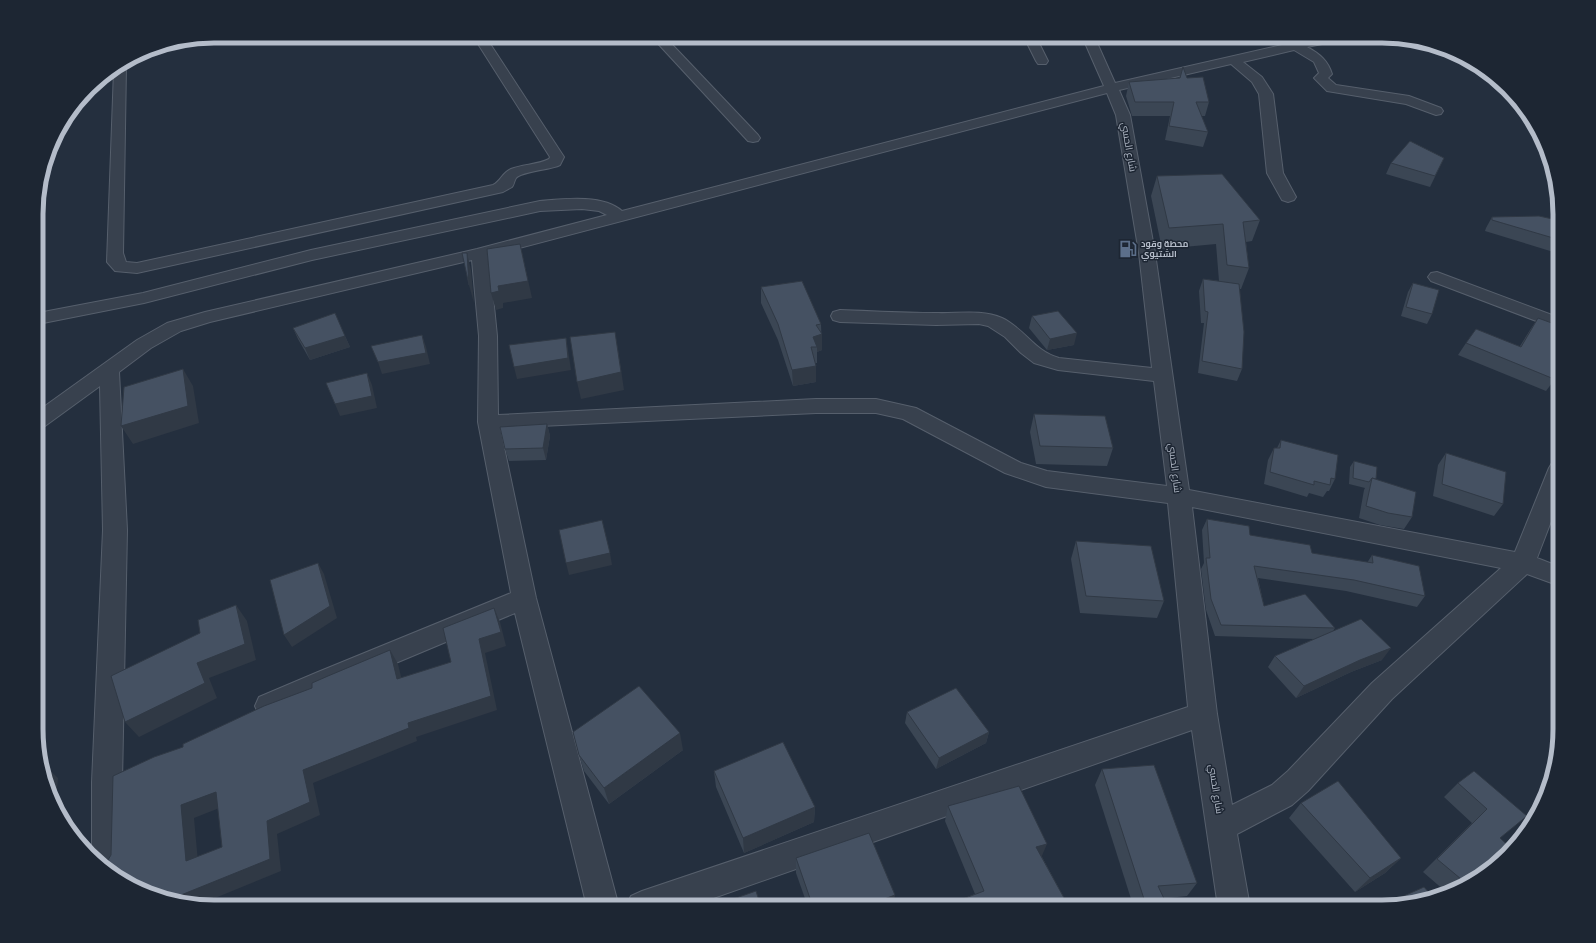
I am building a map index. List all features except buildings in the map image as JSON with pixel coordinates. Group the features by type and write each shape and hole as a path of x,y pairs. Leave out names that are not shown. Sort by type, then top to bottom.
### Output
{"street":[{"path":"120,71 115,253 117,265 125,268 137,268 498,189 507,184 508,178 515,172 542,168 555,162 557,157 484,43"},
{"path":"664,43 753,138"},
{"path":"1033,43 1042,61"},
{"name":"شارع الحسي","path":"1091,43 1123,115 1147,253 1179,496 1204,714 1233,900"},
{"path":"43,417 144,344 174,327 205,318 480,253 1112,88 1310,43"},
{"path":"1295,46 1316,57 1323,65 1326,74 1320,78 1332,88 1409,100 1436,111"},
{"path":"1233,60 1257,80 1266,94 1275,173 1288,197"},
{"path":"43,317 144,298 311,255 540,206 560,204 595,206 615,211 619,217"},
{"path":"480,253 488,336 488,422 524,598 601,900"},
{"path":"1437,277 1553,322"},
{"path":"840,316 936,319 979,318 996,322 1012,332 1028,350 1041,359 1058,364 1164,376"},
{"path":"108,864 117,777 115,530 109,369"},
{"path":"488,422 808,406 876,406 909,413 1014,468 1046,479 1179,496 1523,563 1553,574"},
{"path":"1222,826 1282,795 1298,781 1382,692 1523,563 1553,486"},
{"path":"249,716 327,680 524,598"},
{"path":"662,900 1204,714"}],"place":[{"name":"محطة وقود الشتيوي","path":"1128,249"}]}
